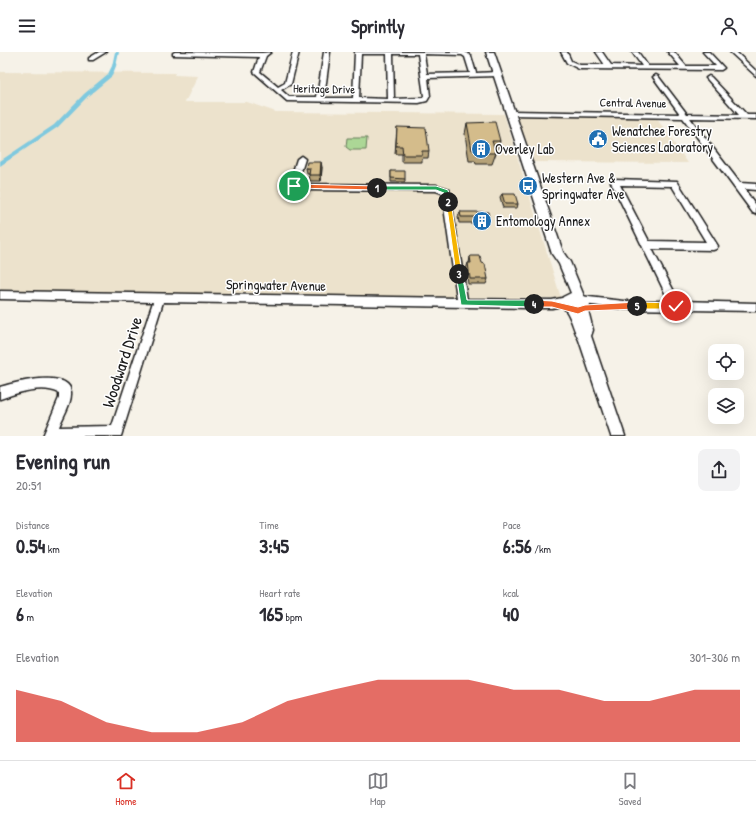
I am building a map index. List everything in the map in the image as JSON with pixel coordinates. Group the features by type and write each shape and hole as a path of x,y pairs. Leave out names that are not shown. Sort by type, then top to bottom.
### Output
{"main road":[{"path":"490,52 558,254 558,263 575,304 580,330 585,337 618,436"}],"street":[{"path":"91,59 103,52"},
{"path":"277,90 288,84 296,52"},
{"path":"320,100 327,52"},
{"path":"356,100 359,52 464,53 468,56 473,74"},
{"path":"390,52 391,101"},
{"path":"421,52 424,76 498,74"},
{"path":"564,52 569,62 576,66 721,68 706,52"},
{"path":"599,52 609,67"},
{"path":"635,52 646,67"},
{"path":"671,52 684,67"},
{"path":"733,52 756,74"},
{"path":"175,54 265,54"},
{"name":"Heritage Drive","path":"265,54 257,72 289,100 425,100 424,76"},
{"path":"656,77 756,211"},
{"path":"709,78 744,116"},
{"name":"Central Avenue","path":"511,113 756,116"},
{"path":"301,159 293,184 295,187 436,188 446,191 463,303"},
{"path":"646,245 713,246 674,183 614,182 676,306"},
{"path":"737,186 756,187"},
{"name":"Springwater Avenue","path":"0,296 160,297 756,307"},
{"name":"Woodward Drive","path":"116,434 160,297"},
{"path":"0,393 29,386 59,385 65,390 66,398 49,434 116,434"}],"shaded area":[{"path":"0,72 175,73 174,75 198,76 185,102 247,102 276,112 504,114 561,298 0,295"},
{"name":"Wenatchee Forestry Sciences Laboratory","path":"517,115 655,116 688,163 533,162"}],"green space":[{"path":"347,138 367,138 366,150 350,150 346,147"}],"building":[{"path":"495,122 500,141 492,141 496,153 479,153 478,150 472,150 467,123"},
{"path":"397,127 426,128 429,151 422,151 422,155 403,155 402,146 396,146"},
{"path":"307,162 321,162 320,175 309,175 310,168 306,168"},
{"path":"391,171 405,171 405,179 391,178"},
{"path":"502,194 515,194 518,204 505,204"},
{"path":"460,212 488,212 489,218 485,218 486,221 478,221 477,217 461,217"},
{"path":"471,256 480,256 482,263 485,264 488,279 470,279 468,263 471,263"}],"waterway":[{"path":"0,164 56,126 86,95 110,75 114,66 117,52"}],"place":[{"name":"Wenatchee Forestry Sciences Laboratory","path":"598,139"},
{"name":"Overley Lab","path":"481,149"},
{"name":"Western Ave & Springwater Ave","path":"528,186"},
{"name":"Entomology Annex","path":"482,221"}],"route":[{"path":"294,186 436,188 446,191 463,303 552,304 569,307 575,310 624,305 676,306"}]}
